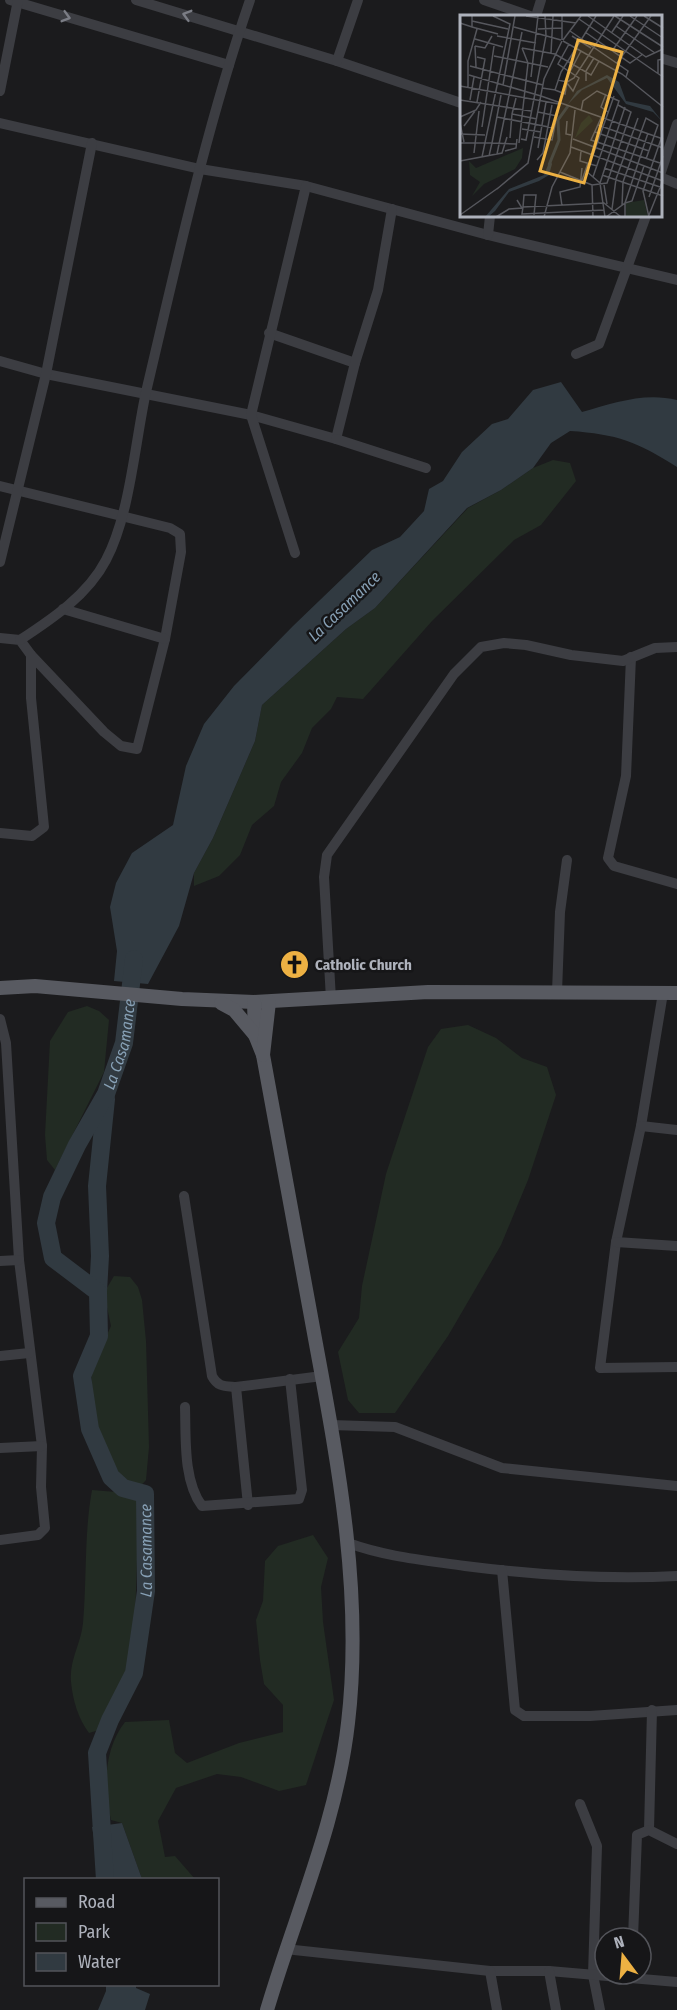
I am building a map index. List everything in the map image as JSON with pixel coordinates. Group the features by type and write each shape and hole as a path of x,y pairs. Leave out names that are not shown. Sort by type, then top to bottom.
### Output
{"main road":[{"path":"0,988 35,986 219,1002 269,1002 428,992 670,993"},
{"path":"219,1002 234,1010 255,1035 263,1055 331,1425 348,1543 353,1639 347,1734 338,1790 267,2010"},
{"path":"254,1002 255,1035"},
{"path":"263,1055 269,1002"}],"street":[{"path":"136,0 337,61 460,103"},
{"path":"0,638 20,640 63,609 88,585 106,560 121,515 146,395 200,169 250,0"},
{"path":"337,61 358,0"},
{"path":"484,0 527,15"},
{"path":"536,15 541,0"},
{"path":"0,91 15,1 229,65"},
{"path":"662,59 677,63"},
{"path":"0,123 200,169 306,186 488,235 677,280"},
{"path":"662,170 677,124"},
{"path":"0,557 46,374 92,143"},
{"path":"662,177 677,184"},
{"path":"294,553 251,415 306,186"},
{"path":"336,439 355,363 378,290 392,209"},
{"path":"488,235 490,218"},
{"path":"576,354 599,344 645,218"},
{"path":"269,333 355,363"},
{"path":"0,361 46,374 251,415 426,468"},
{"path":"0,486 170,528 180,534 181,552 165,639 137,750 121,746 104,732 31,655 20,640"},
{"path":"63,609 165,639"},
{"path":"331,999 324,877 327,855 454,674 481,647 504,643 623,661 655,648 677,647"},
{"path":"0,833 32,836 44,827 31,698 31,655"},
{"path":"631,657 626,776 608,858 614,866 677,884"},
{"path":"557,992 560,912 567,861"},
{"path":"670,993 616,1242 600,1368 677,1367"},
{"path":"0,1019 6,1043 19,1260 42,1446 41,1487 45,1528 38,1535 0,1540"},
{"path":"641,1126 677,1130"},
{"path":"0,1166 12,1165"},
{"path":"184,1196 212,1376 221,1386 236,1387 322,1376"},
{"path":"616,1242 677,1246"},
{"path":"0,1262 19,1260"},
{"path":"0,1356 29,1353"},
{"path":"185,1407 187,1449 195,1496 202,1506 248,1505 299,1499 302,1497 290,1379"},
{"path":"236,1387 248,1505"},
{"path":"331,1425 395,1427 502,1468 677,1486"},
{"path":"0,1448 42,1446"},
{"path":"348,1543 382,1555 563,1577 677,1576"},
{"path":"502,1570 515,1710 524,1716 590,1716 677,1710"},
{"path":"649,1830 652,1710"},
{"path":"580,1804 598,1854 595,1926"},
{"path":"633,1926 637,1835 649,1830 677,1844"},
{"path":"285,1949 490,1971 549,1971 593,1975"},
{"path":"490,1971 498,2010"},
{"path":"549,1971 556,2010"},
{"path":"653,1980 677,1983"},
{"path":"595,1986 600,2010"}],"green space":[{"path":"553,460 570,463 576,481 541,525 514,540 432,621 363,699 337,697 331,709 312,728 302,753 281,782 274,806 252,825 240,855 219,876 194,886 194,873 213,838 255,741 262,705 346,629 375,608 468,508 501,490 533,468"},
{"path":"87,1006 99,1011 109,1020 104,1072 55,1170 47,1160 45,1135 50,1041 68,1012"},
{"path":"468,1025 496,1038 522,1058 547,1067 556,1095 528,1180 501,1245 448,1336 395,1413 359,1413 348,1400 338,1352 359,1318 362,1286 386,1174 428,1047 441,1029"},
{"path":"114,1276 130,1277 138,1287 142,1300 146,1341 149,1447 146,1480 135,1492 123,1480 95,1430 91,1371 111,1326 104,1293"},
{"path":"92,1490 128,1493 139,1500 134,1651 128,1674 99,1730 89,1733 77,1709 71,1674 83,1623"},
{"path":"313,1535 328,1558 321,1587 323,1622 334,1700 306,1785 279,1791 241,1777 217,1774 176,1788 158,1821 165,1857 175,1856 194,1878 142,1878 122,1823 111,1820 108,1807 107,1769 113,1744 125,1722 169,1720 175,1753 187,1763 239,1743 283,1732 283,1705 264,1684 256,1620 263,1601 265,1561 278,1546"}],"water":[{"path":"561,382 582,412 641,398 677,400 677,467 638,445 601,434 570,431 551,443 533,468 501,490 467,508 375,608 346,629 262,705 255,741 213,838 194,873 179,926 148,984 114,981 117,951 110,907 116,883 132,853 173,825 186,766 204,724 234,686 372,550 400,537 424,511 429,489 443,481 462,452 492,424 508,419 533,390"},
{"path":"122,1823 142,1878 101,1878 92,1827"},
{"path":"106,1986 136,1986 150,1994 145,2010 98,2010"}],"waterway":[{"name":"La Casamance","path":"105,1878 97,1753 110,1720 134,1673 146,1591 145,1494 123,1488 111,1477 90,1429 82,1376 99,1336 98,1292 53,1258 46,1223 52,1197 77,1145 106,1094 124,1043 134,959"},
{"path":"98,1292 100,1256 97,1186 106,1099"}],"place":[{"name":"Catholic Church","path":"294,965"}]}
